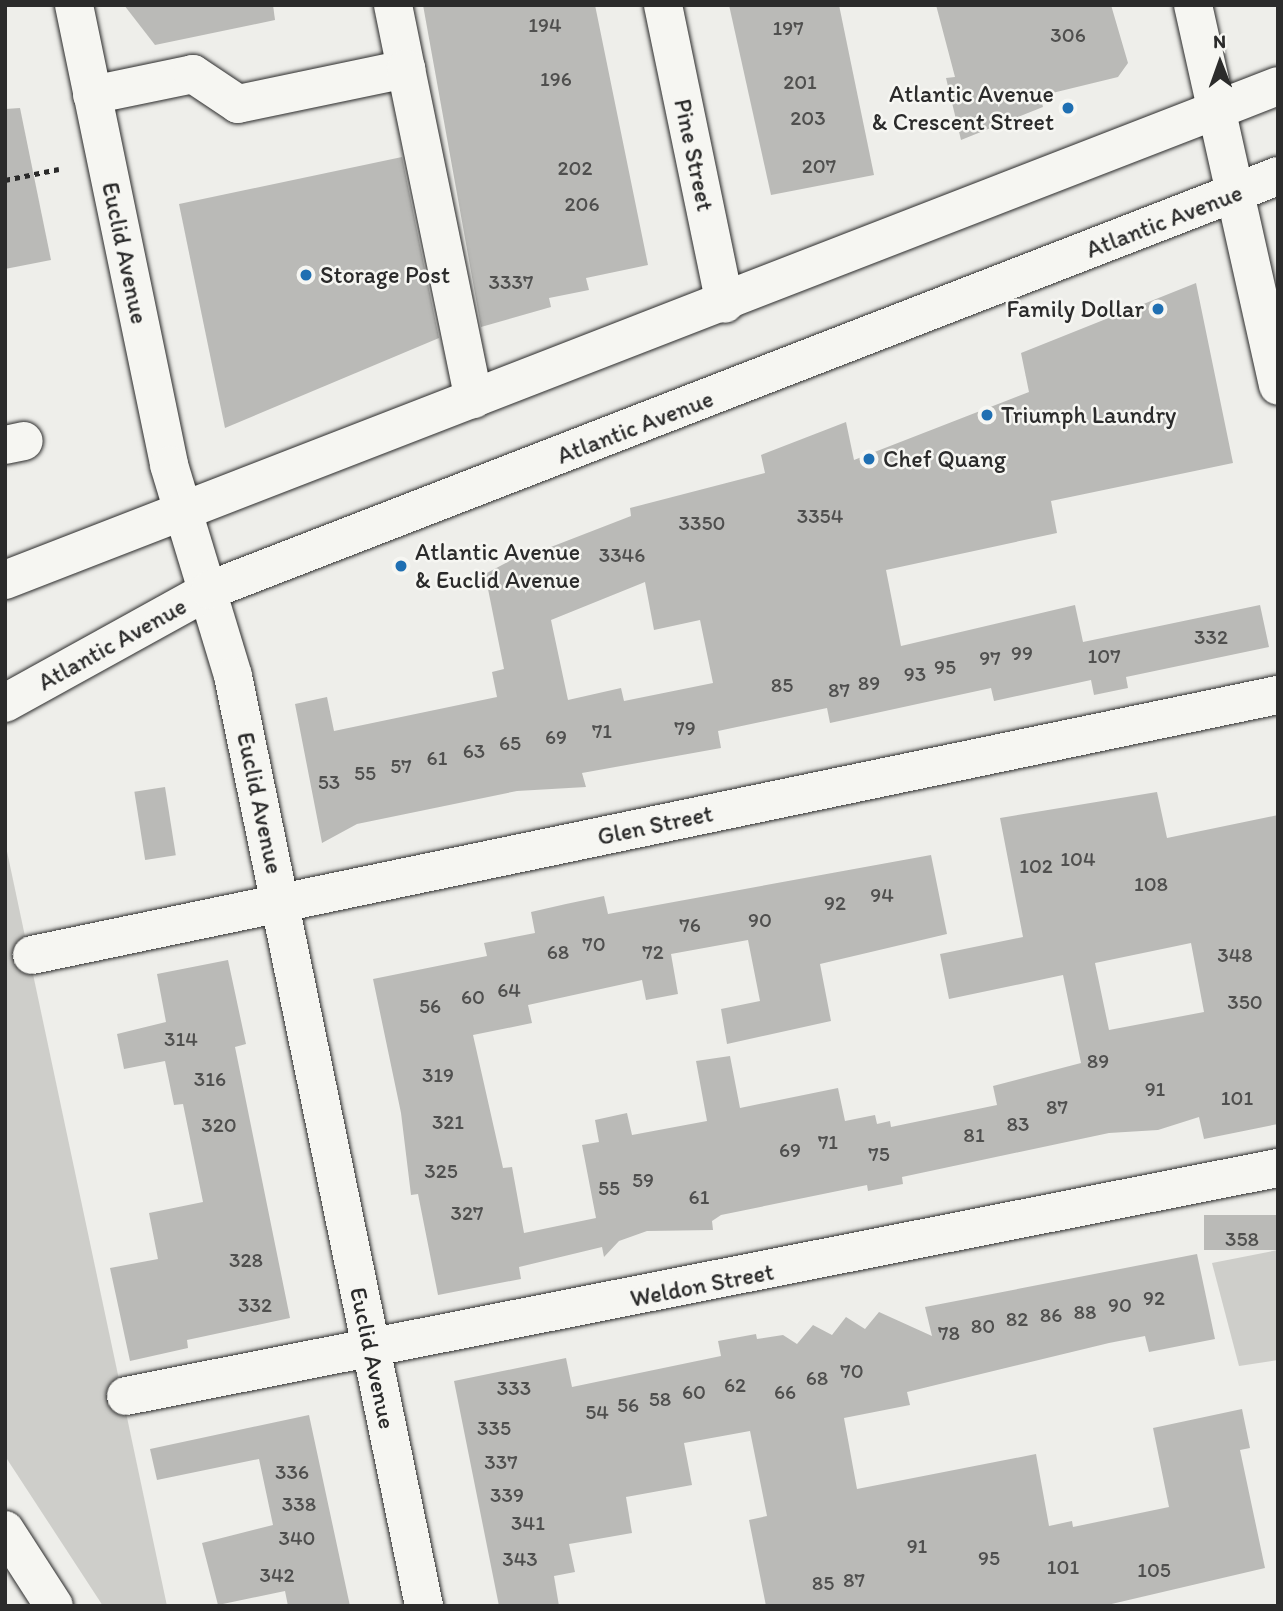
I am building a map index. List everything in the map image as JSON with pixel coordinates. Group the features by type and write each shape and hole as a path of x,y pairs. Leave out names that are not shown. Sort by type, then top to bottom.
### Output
{"street":[{"name":"Euclid Avenue","path":"74,5 184,512 209,590 280,904 424,1606"},
{"path":"393,5 474,399"},
{"name":"Pine Street","path":"663,5 725,303"},
{"path":"1193,5 1220,110 1278,386"},
{"path":"93,95 193,74 238,104 406,69"},
{"path":"5,580 725,303 1278,86"},
{"name":"Atlantic Avenue","path":"5,703 209,590 1278,176"},
{"name":"Glen Street","path":"32,955 1278,695"},
{"name":"Weldon Street","path":"126,1396 372,1352 1278,1168"},
{"path":"5,1530 54,1606"}],"path":[{"path":"5,180 59,169"}],"shaded area":[{"path":"5,842 167,1606 103,1606 5,1456"},
{"path":"1278,1250 1278,1360 1239,1366 1212,1263"}],"building":[{"path":"124,5 273,5 275,20 155,45"},
{"path":"423,5 595,5 648,265 586,278 589,290 549,298 551,307 481,327"},
{"path":"729,5 839,5 874,175 771,195"},
{"path":"936,5 1111,5 1128,63 1118,77 1040,96 1043,107 961,140 946,78 955,77"},
{"path":"20,108 51,260 5,269 5,109"},
{"name":"Storage Post","path":"402,157 439,338 225,428 179,204"},
{"path":"1196,283 1233,463 1051,501 1057,533 886,570 901,646 1075,605 1083,642 1260,605 1269,647 1126,677 1128,688 1094,695 1091,680 994,701 991,688 830,723 827,708 718,731 721,748 582,773 586,787 517,791 357,824 322,843 295,704 327,697 334,731 497,697 492,672 504,669 485,574 536,547 538,552 631,516 630,508 765,473 761,455 846,422 854,460 1029,392 1021,353","holes":["645,582 654,630 700,620 713,683 624,701 621,688 568,700 551,620"]},
{"path":"165,787 176,855 145,860 134,792"},
{"path":"1157,792 1167,838 1278,815 1278,1124 1204,1139 1199,1117 1158,1130 1109,1133 902,1177 903,1184 868,1191 867,1185 721,1215 712,1221 713,1230 647,1231 619,1241 604,1257 602,1247 519,1267 521,1279 438,1295 418,1194 411,1195 401,1113 373,979 487,956 484,943 535,933 531,912 566,904 604,896 608,914 931,855 947,934 820,964 831,1021 727,1044 721,1009 760,1001 748,940 671,954 678,994 646,1000 642,980 528,1005 532,1023 473,1035 503,1168 512,1167 524,1233 596,1218 582,1145 599,1142 595,1120 627,1113 632,1135 707,1121 696,1061 730,1056 740,1108 838,1088 845,1121 875,1115 877,1124 890,1121 891,1127 997,1105 993,1086 1081,1063 1063,975 949,999 940,954 1023,937 1000,818","holes":["1191,943 1204,1012 1109,1030 1095,963"]},
{"path":"228,960 246,1044 235,1047 290,1318 187,1340 188,1348 130,1361 110,1268 158,1259 149,1213 203,1202 183,1104 174,1105 165,1061 124,1069 117,1034 166,1022 157,974"},
{"path":"1204,1215 1278,1215 1278,1250 1204,1250"},
{"path":"1197,1254 1215,1339 1149,1352 1145,1336 1109,1343 907,1392 910,1405 844,1418 857,1489 1036,1454 1049,1526 1072,1521 1073,1527 1169,1507 1153,1428 1242,1409 1250,1448 1240,1450 1265,1568 1103,1606 766,1606 749,1520 767,1516 750,1431 684,1443 692,1485 626,1497 632,1533 569,1544 575,1572 554,1576 559,1606 499,1606 454,1381 566,1358 572,1387 721,1356 718,1341 756,1334 757,1339 783,1335 797,1344 813,1325 832,1335 846,1317 865,1329 879,1312 932,1336 925,1307"},
{"path":"309,1415 350,1606 288,1606 285,1591 218,1605 202,1543 273,1525 259,1459 157,1480 150,1449"}],"place":[{"name":"Atlantic Avenue & Crescent Street","path":"1068,108"},
{"name":"Storage Post","path":"306,275"},
{"name":"Family Dollar","path":"1158,309"},
{"name":"Triumph Laundry","path":"987,415"},
{"name":"Chef Quang","path":"869,459"},
{"name":"Atlantic Avenue & Euclid Avenue","path":"401,566"}]}
